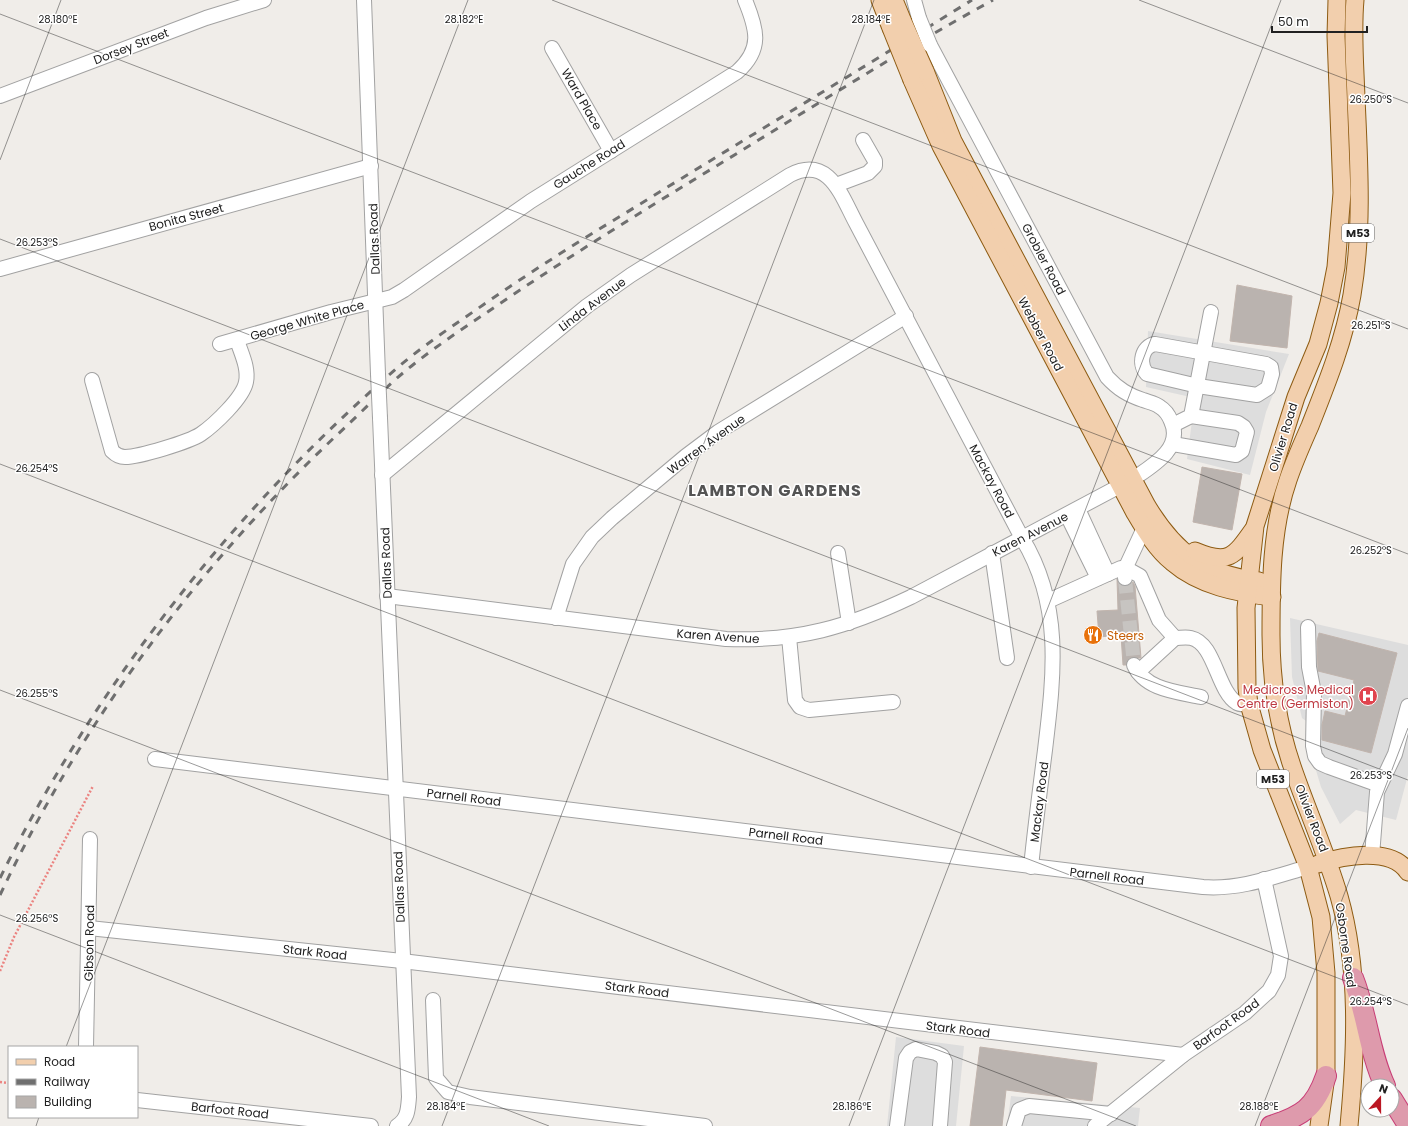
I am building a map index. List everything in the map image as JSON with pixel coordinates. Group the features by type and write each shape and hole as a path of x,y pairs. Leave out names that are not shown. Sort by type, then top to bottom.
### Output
{"highway":[{"path":"1353,978 1360,994 1377,1064 1382,1078"},
{"path":"1271,1126 1288,1121 1309,1108 1318,1097 1326,1076"},
{"path":"1400,1112 1408,1125"}],"main road":[{"name":"Webber Road","path":"880,0 904,23"},
{"name":"Webber Road","path":"894,0 904,23 919,76 954,141 1127,482 1152,528 1194,560 1236,578 1247,587 1272,589"},
{"name":"Olivier Road","path":"1308,867 1262,750 1250,704 1247,688 1247,587 1255,526 1296,397 1318,344 1329,303 1336,267 1342,193 1336,36 1337,0"},
{"name":"Olivier Road","path":"1328,861 1292,766 1280,719 1274,677 1271,637 1272,589 1274,544 1280,509 1288,479 1334,366 1344,332 1357,261 1360,216 1354,54 1355,0"},
{"path":"1152,528 1203,555 1219,557 1233,555 1238,551 1255,526"},
{"name":"Parnell Road","path":"1308,867 1343,858 1372,856 1383,857 1400,863 1408,872"},
{"name":"Osborne Road","path":"1328,861 1340,899 1348,939 1353,978 1355,1064 1349,1126"},
{"name":"Osborne Road","path":"1308,867 1321,917 1326,973 1326,1076 1320,1126"}],"street":[{"name":"Dorsey Street","path":"0,96 206,18 264,0"},
{"name":"Dallas Road","path":"364,0 382,475 409,1097 407,1115 399,1125"},
{"name":"Gauche Road","path":"376,301 392,297 404,290 531,201 737,72 745,64 754,49 756,42 754,23 745,0"},
{"name":"Grobler Road","path":"914,0 904,23 930,45 1108,377 1119,389 1160,407 1170,418 1173,425"},
{"name":"Ward Place","path":"552,48 611,151"},
{"path":"836,185 868,173 875,166 875,161 862,140"},
{"name":"Bonita Street","path":"0,268 371,166"},
{"name":"Linda Avenue","path":"382,475 560,327 631,275 790,174 810,168 822,172"},
{"name":"Mackay Road","path":"822,172 836,185 1032,555 1041,575 1048,601 1052,629 1053,675 1031,867"},
{"name":"George White Place","path":"220,344 376,301"},
{"path":"1191,416 1198,386 1211,312"},
{"name":"Warren Avenue","path":"556,618 573,564 592,537 612,518 686,456 718,432 906,316"},
{"name":"George White Place","path":"92,380 112,451 120,456 132,456 191,439 208,429 229,408 244,389 246,382 245,365 237,340"},
{"path":"1155,344 1266,364 1271,367 1272,374 1268,388 1257,395 1198,386 1147,374 1143,370 1142,364 1144,349 1148,345 1155,344"},
{"path":"1127,482 1156,463 1173,444 1173,425 1191,416 1238,424 1244,427 1247,432 1242,451 1236,455 1173,444"},
{"name":"Karen Avenue","path":"387,596 714,638 745,640 789,637 817,633 876,614 912,598 1127,482"},
{"path":"1073,512 1103,576"},
{"path":"1125,574 1152,528"},
{"path":"838,553 849,623"},
{"path":"992,554 1007,658"},
{"path":"1048,601 1121,568 1125,574 1140,576 1159,620 1175,638"},
{"path":"1308,627 1309,667 1314,694 1313,746 1315,756 1320,763 1379,785"},
{"path":"789,637 795,700 800,707 809,710 893,702"},
{"path":"1201,697 1158,687 1136,668 1175,638 1190,638 1198,641 1205,648 1230,697 1238,704 1250,704"},
{"path":"1372,856 1377,792 1395,754 1408,706"},
{"name":"Parnell Road","path":"155,759 1031,867 1216,888 1240,886 1308,867"},
{"name":"Gibson Road","path":"86,1046 90,839"},
{"name":"Barfoot Road","path":"1095,1126 1183,1055 1245,1013 1262,999 1276,981 1280,968 1281,956 1264,880"},
{"name":"Stark Road","path":"89,928 402,962 1183,1055"},
{"path":"433,1000 436,1078 448,1092 470,1097 705,1126"},
{"path":"897,1126 906,1058 910,1052 916,1050 936,1053 942,1056 945,1062 940,1126"},
{"name":"Barfoot Road","path":"138,1100 371,1126"},
{"path":"1014,1126 1019,1110 1029,1106 1111,1114"}],"path":[{"path":"0,971 14,937 94,786"}],"shaded area":[{"path":"1148,331 1289,354 1266,412 1250,475 1187,459 1195,398 1146,387"},
{"path":"1290,618 1408,645 1408,775 1396,820 1356,810 1340,824 1321,787 1307,740 1309,723 1302,718 1292,677"},
{"path":"896,1037 964,1046 956,1126 887,1126"},
{"path":"1011,1096 1140,1108 1138,1126 1007,1126"}],"building":[{"path":"1237,285 1292,296 1287,348 1230,341"},
{"path":"1202,467 1242,474 1232,530 1193,522"},
{"path":"1117,579 1121,586 1129,586 1133,582 1135,586 1141,658 1130,658 1126,665 1123,665 1121,635 1099,637 1097,611 1118,610"},
{"name":"Medicross Medical Centre (Germiston)","path":"1319,633 1397,653 1371,753 1322,740 1322,725 1325,711 1345,716 1354,680 1318,671 1317,641"},
{"path":"980,1047 1097,1063 1092,1101 1006,1090 1002,1126 970,1126"}],"tunnel":[{"path":"1125,579 1134,664"}],"railway":[{"path":"0,878 38,806 80,736 125,669 173,604 225,541 279,481 337,423 397,368 450,328 553,258 972,0"},
{"path":"0,895 32,831 68,768 106,707 148,648 238,537 287,484 394,381 414,364 450,338 512,295 592,243 882,64 993,0"}],"place":[{"name":"Steers","path":"1093,635"},
{"name":"Medicross Medical Centre (Germiston)","path":"1368,696"}],"district":[{"name":"LAMBTON GARDENS","path":"775,490"}]}
